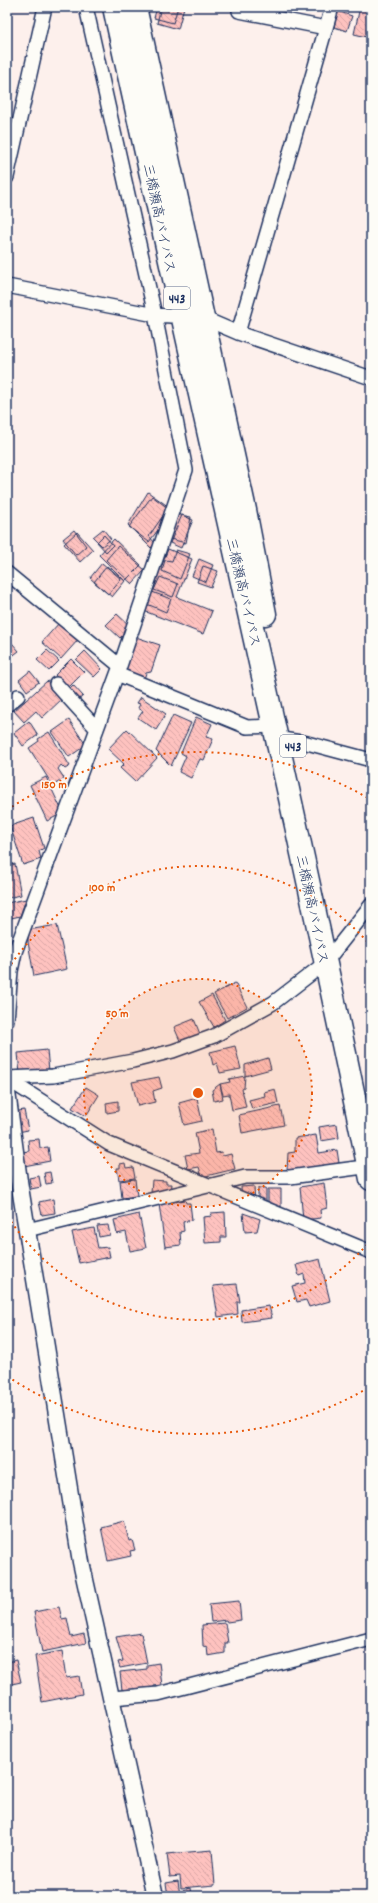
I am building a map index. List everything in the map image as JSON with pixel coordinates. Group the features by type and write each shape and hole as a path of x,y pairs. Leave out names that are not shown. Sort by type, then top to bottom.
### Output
{"highway":[{"name":"三橋瀬高バイパス","path":"114,7 181,317 281,735 331,955 371,1112"},
{"name":"三橋瀬高バイパス","path":"135,7 246,510 259,585 281,735"},
{"name":"三橋瀬高バイパス","path":"331,955 370,1170"}],"street":[{"path":"7,177 45,7"},
{"path":"7,1020 10,978 15,952 119,670 186,470 154,315 86,7"},
{"path":"238,333 332,7"},
{"path":"239,11 326,28"},
{"path":"7,286 154,315 203,318 238,333 371,378"},
{"path":"7,573 119,670 247,727 371,760"},
{"path":"56,684 97,729"},
{"path":"7,705 18,696"},
{"path":"7,1079 53,1076 174,1051 214,1036 273,1002 331,955 371,905"},
{"path":"7,1079 109,1144 371,1252"},
{"path":"7,1092 13,1183 27,1230 81,1562 155,1896"},
{"path":"27,1230 245,1177 290,1177 370,1170"},
{"path":"112,1698 158,1694 371,1639"}],"building":[{"path":"157,7 178,7 173,23 154,18"},
{"path":"161,7 184,7 178,29 157,23"},
{"path":"297,7 312,7 311,11"},
{"path":"360,7 371,7 371,38 354,34"},
{"path":"337,11 352,16 347,31 334,27"},
{"path":"148,492 169,507 149,536 155,543 151,548 128,525"},
{"path":"152,496 172,511 149,542 129,527"},
{"path":"176,514 191,517 186,543 170,539"},
{"path":"182,515 193,520 181,548 170,543"},
{"path":"103,529 111,539 102,546 93,537"},
{"path":"74,530 86,546 76,555 63,539"},
{"path":"77,532 93,550 80,562 64,544"},
{"path":"104,535 113,545 106,552 97,542"},
{"path":"114,539 141,565 125,581 99,555"},
{"path":"118,546 145,570 132,584 106,560"},
{"path":"168,549 192,559 177,597 212,611 203,634 144,611"},
{"path":"176,550 190,554 180,579 162,571 165,560 172,561"},
{"path":"199,559 213,565 206,582 192,576"},
{"path":"102,563 121,579 108,594 90,578"},
{"path":"107,566 125,581 112,597 94,582"},
{"path":"203,566 218,571 211,587 197,582"},
{"path":"160,577 178,584 173,597 154,590"},
{"path":"152,592 171,599 166,612 147,604"},
{"path":"117,614 131,627 120,638 106,625"},
{"path":"59,623 78,640 61,659 42,642"},
{"path":"133,636 160,645 151,672 146,673 144,679 121,671"},
{"path":"12,643 19,651 7,660 7,647"},
{"path":"47,650 59,661 49,671 37,660"},
{"path":"85,651 102,669 94,677 76,660"},
{"path":"71,659 84,672 68,688 55,675"},
{"path":"30,671 39,682 27,691 19,680"},
{"path":"7,681 12,687 7,691"},
{"path":"47,681 63,698 42,718 36,711 24,722 14,711"},
{"path":"73,685 83,696 76,702 67,691"},
{"path":"141,697 166,714 156,730 138,718 143,711 138,708 140,704 137,703"},
{"path":"173,715 191,723 171,766 156,751"},
{"path":"196,717 212,724 206,737 213,739 204,760 200,759 191,778 179,772 186,756 181,753"},
{"path":"69,720 86,745 69,757 52,732"},
{"path":"29,721 38,735 23,746 14,733"},
{"path":"127,729 157,758 135,782 120,768 124,764 108,749"},
{"path":"49,732 70,766 65,769 61,765 58,769 64,778 53,786 29,748 39,741 38,739"},
{"path":"46,777 63,813 47,821 30,785"},
{"path":"34,818 44,848 39,851 41,859 23,865 10,826"},
{"path":"15,864 21,895 7,898 7,866"},
{"path":"26,899 20,916 7,919 7,903"},
{"path":"57,925 67,969 34,976 28,942 28,930"},
{"path":"235,983 247,1007 227,1018 214,994"},
{"path":"212,995 225,1020 214,1027 199,1002"},
{"path":"194,1019 200,1034 181,1043 174,1027"},
{"path":"235,1046 241,1069 220,1073 217,1063 213,1065 210,1052"},
{"path":"47,1050 49,1071 20,1074 18,1053"},
{"path":"268,1058 271,1069 245,1076 245,1065"},
{"path":"245,1076 244,1088 242,1089 246,1107 232,1110 229,1094 223,1095 220,1084 230,1082 229,1079"},
{"path":"159,1077 162,1088 153,1091 155,1102 138,1106 132,1082"},
{"path":"220,1084 223,1099 214,1101 212,1090"},
{"path":"86,1087 99,1095 86,1116 72,1108"},
{"path":"275,1089 278,1103 252,1109 249,1100 265,1096 264,1092"},
{"path":"197,1098 202,1121 184,1125 179,1103"},
{"path":"118,1101 118,1111 107,1113 106,1103"},
{"path":"280,1106 284,1125 242,1133 239,1115"},
{"path":"24,1110 28,1130 18,1132 14,1112"},
{"path":"337,1124 339,1138 321,1141 319,1127"},
{"path":"212,1129 216,1153 222,1152 223,1156 231,1154 235,1169 202,1177 199,1167 188,1169 185,1155 199,1153 195,1133"},
{"path":"316,1135 319,1153 337,1150 339,1163 310,1169 287,1170 288,1153 295,1152 295,1138"},
{"path":"39,1139 40,1148 48,1147 50,1161 24,1166 22,1152 29,1151 28,1140"},
{"path":"125,1163 126,1168 133,1167 135,1178 119,1180 117,1168 120,1168 120,1164"},
{"path":"50,1172 52,1183 46,1184 44,1173"},
{"path":"39,1176 41,1187 31,1189 29,1178"},
{"path":"135,1179 137,1196 122,1198 120,1181"},
{"path":"152,1180 166,1181 166,1184 172,1184 171,1192 151,1193"},
{"path":"324,1183 327,1208 320,1210 321,1218 303,1220 300,1187"},
{"path":"254,1186 255,1205 242,1199 241,1187"},
{"path":"258,1188 266,1188 266,1205 258,1205"},
{"path":"268,1189 281,1189 281,1209 268,1208"},
{"path":"53,1199 55,1213 42,1215 39,1202"},
{"path":"185,1200 186,1203 190,1203 192,1220 183,1222 184,1231 180,1232 181,1245 165,1247 159,1204"},
{"path":"225,1212 226,1237 221,1237 221,1242 205,1243 203,1217 212,1216 211,1213"},
{"path":"243,1213 260,1219 257,1231 245,1232"},
{"path":"139,1214 146,1248 130,1251 126,1232 117,1234 114,1220"},
{"path":"108,1225 110,1235 99,1237 97,1226"},
{"path":"94,1228 98,1248 108,1247 110,1257 79,1263 72,1232"},
{"path":"320,1259 330,1301 309,1307 306,1300 297,1302 292,1286 305,1283 304,1274 299,1276 296,1265"},
{"path":"237,1284 240,1302 237,1302 238,1314 218,1317 213,1286"},
{"path":"269,1306 272,1318 242,1322 241,1310"},
{"path":"124,1521 129,1541 132,1540 135,1550 130,1551 131,1556 108,1561 101,1527"},
{"path":"239,1601 241,1620 211,1622 209,1604"},
{"path":"59,1607 62,1619 67,1618 71,1637 84,1634 86,1643 42,1652 34,1612"},
{"path":"225,1623 228,1643 225,1643 225,1653 208,1656 207,1647 203,1646 202,1625"},
{"path":"141,1633 147,1663 120,1668 118,1662 123,1661 116,1637"},
{"path":"62,1651 66,1678 79,1676 82,1694 42,1702 35,1656"},
{"path":"16,1660 21,1682 7,1685 7,1662"},
{"path":"159,1663 162,1685 154,1686 154,1688 122,1690 120,1672 147,1669 147,1665"},
{"path":"212,1850 215,1885 181,1888 180,1876 170,1877 167,1854"},
{"path":"178,1881 180,1896 168,1896 166,1883"},
{"path":"191,1888 192,1896 184,1896 183,1890"}]}
